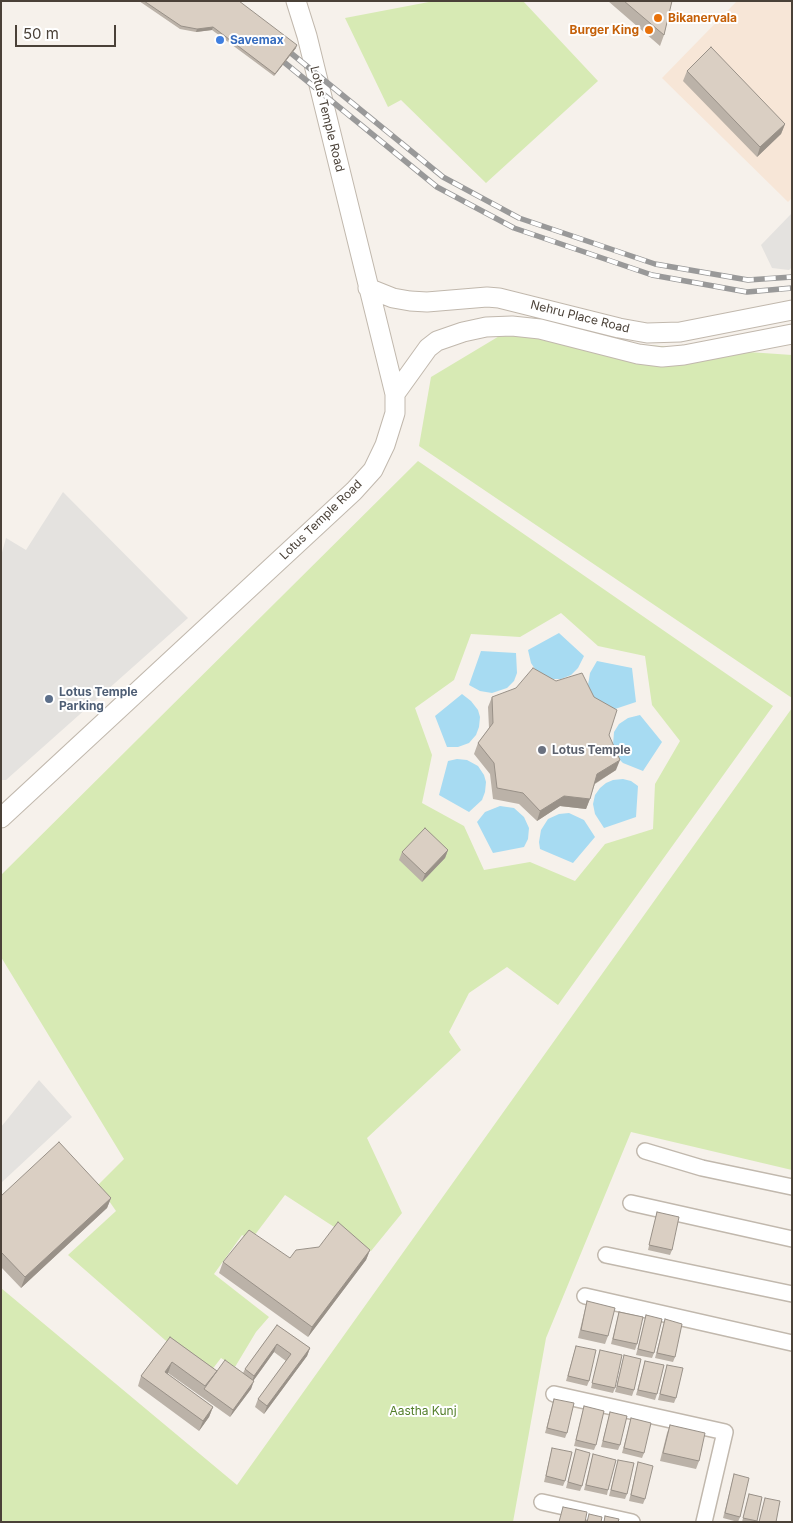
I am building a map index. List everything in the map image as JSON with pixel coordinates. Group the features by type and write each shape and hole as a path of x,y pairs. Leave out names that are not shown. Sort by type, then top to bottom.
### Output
{"street":[{"name":"Lotus Temple Road","path":"1,818 354,491 373,470 386,445 395,412 395,394 307,36 296,1"},
{"name":"Nehru Place Road","path":"368,288 393,298 410,301 427,302 487,297 499,298 619,328 647,333 680,332 792,310"},
{"name":"Nehru Place Road","path":"395,394 428,348 437,341 463,332 486,327 512,326 540,329 638,354 662,357 684,355 792,334"},
{"path":"646,1151 702,1168 792,1187"},
{"path":"631,1203 792,1239"},
{"path":"606,1255 792,1294"},
{"path":"585,1296 792,1343"},
{"path":"554,1394 725,1432 704,1522"},
{"path":"542,1502 632,1522"}],"shaded area":[{"path":"737,1 792,1 792,198 788,202 662,78"},
{"path":"792,213 792,267 789,270 772,268 761,245"},
{"name":"Lotus Temple Parking","path":"63,492 188,618 6,780 1,780 1,556 6,538 26,550"},
{"path":"39,1080 72,1117 1,1183 1,1127"}],"green space":[{"path":"434,1 523,1 598,81 486,183 401,100 388,107 345,18"},
{"path":"501,335 792,355 792,698 419,446 431,377"},
{"path":"418,461 773,706 558,1005 507,967 469,993 449,1032 461,1050 367,1138 402,1213 371,1251 285,1195 251,1240 242,1235 214,1274 269,1317 256,1332 235,1367 221,1358 211,1371 165,1340 68,1255 116,1211 98,1185 124,1159 1,957 1,875","holes":["561,613 598,646 645,656 652,705 680,741 655,784 653,829 605,844 575,881 530,862 484,870 464,826 422,803 432,755 415,708 454,680 471,634 520,637"]},
{"name":"Aastha Kunj","path":"792,708 792,1170 631,1132 546,1338 513,1522 1,1522 1,1288 237,1485"}],"water":[{"path":"559,633 584,656 578,668 571,675 561,679 551,679 537,672 531,663 528,650"},
{"path":"481,651 516,653 517,673 514,681 507,688 492,693 480,691 469,685"},
{"path":"597,661 632,668 636,702 615,709 599,704 590,692 588,685 590,673"},
{"path":"462,694 478,710 480,717 479,727 476,735 469,743 458,747 447,747 435,716"},
{"path":"640,715 662,742 643,771 623,763 616,756 613,745 614,732 619,724 628,718"},
{"path":"457,759 467,760 478,766 486,782 482,800 469,812 439,795 448,761"},
{"path":"623,779 631,781 638,786 636,817 604,828 595,814 593,804 595,795 606,783"},
{"path":"500,806 514,808 524,817 529,828 528,839 524,847 493,853 477,822 485,812"},
{"path":"569,813 584,820 595,837 573,863 540,849 539,842 541,830 548,819 559,814"}],"building":[{"path":"144,1 239,1 297,45 275,74 213,27 197,29 181,26"},
{"path":"624,1 672,1 664,35"},
{"path":"711,47 785,124 760,147 687,71"},
{"name":"Lotus Temple","path":"533,668 556,681 582,673 594,697 617,710 609,735 620,760 597,774 590,799 564,796 540,811 523,793 497,788 494,763 478,743 493,723 492,697 516,688"},
{"path":"425,828 448,850 425,874 402,852"},
{"path":"59,1142 111,1198 25,1277 1,1252 1,1196"},
{"path":"657,1212 679,1217 672,1250 649,1245"},
{"path":"338,1222 370,1250 312,1327 223,1262 249,1230 290,1258 296,1250 319,1247"},
{"path":"587,1301 615,1308 608,1336 581,1330"},
{"path":"619,1312 643,1317 637,1344 613,1339"},
{"path":"646,1315 662,1319 654,1353 638,1349"},
{"path":"665,1319 682,1324 675,1357 657,1353"},
{"path":"277,1325 310,1348 267,1406 258,1399 291,1354 277,1344 254,1376 245,1369"},
{"path":"170,1337 217,1371 205,1386 172,1362 165,1372 213,1407 203,1421 141,1376"},
{"path":"576,1346 596,1350 589,1381 568,1376"},
{"path":"600,1350 622,1355 615,1388 592,1383"},
{"path":"624,1355 641,1359 634,1390 617,1386"},
{"path":"225,1360 254,1381 233,1410 204,1389"},
{"path":"645,1361 664,1365 657,1394 638,1390"},
{"path":"667,1365 683,1368 676,1398 660,1394"},
{"path":"554,1399 574,1403 567,1433 547,1428"},
{"path":"584,1406 604,1411 596,1445 576,1440"},
{"path":"610,1412 627,1416 620,1445 603,1441"},
{"path":"631,1418 651,1423 644,1453 624,1448"},
{"path":"670,1425 705,1433 699,1461 663,1453"},
{"path":"552,1448 572,1452 565,1481 546,1476"},
{"path":"576,1449 590,1453 582,1486 568,1482"},
{"path":"593,1454 616,1460 608,1490 586,1485"},
{"path":"618,1460 634,1463 627,1494 611,1490"},
{"path":"638,1462 653,1466 645,1499 631,1495"},
{"path":"734,1474 749,1478 740,1517 725,1513"},
{"path":"749,1494 762,1497 757,1521 743,1518"},
{"path":"765,1498 780,1501 776,1522 759,1522"},
{"path":"563,1507 587,1512 585,1522 559,1522"},
{"path":"589,1514 602,1517 601,1522 587,1522"},
{"path":"605,1516 619,1519 618,1522 604,1522"}],"railway":[{"path":"281,45 443,177 519,218 655,264 748,280 792,277"},
{"path":"274,54 437,187 514,228 652,275 747,292 792,288"}],"place":[{"name":"Bikanervala","path":"658,18"},
{"name":"Burger King","path":"649,30"},
{"name":"Savemax","path":"220,40"},
{"name":"Lotus Temple Parking","path":"49,699"},
{"name":"Lotus Temple","path":"542,750"}]}
